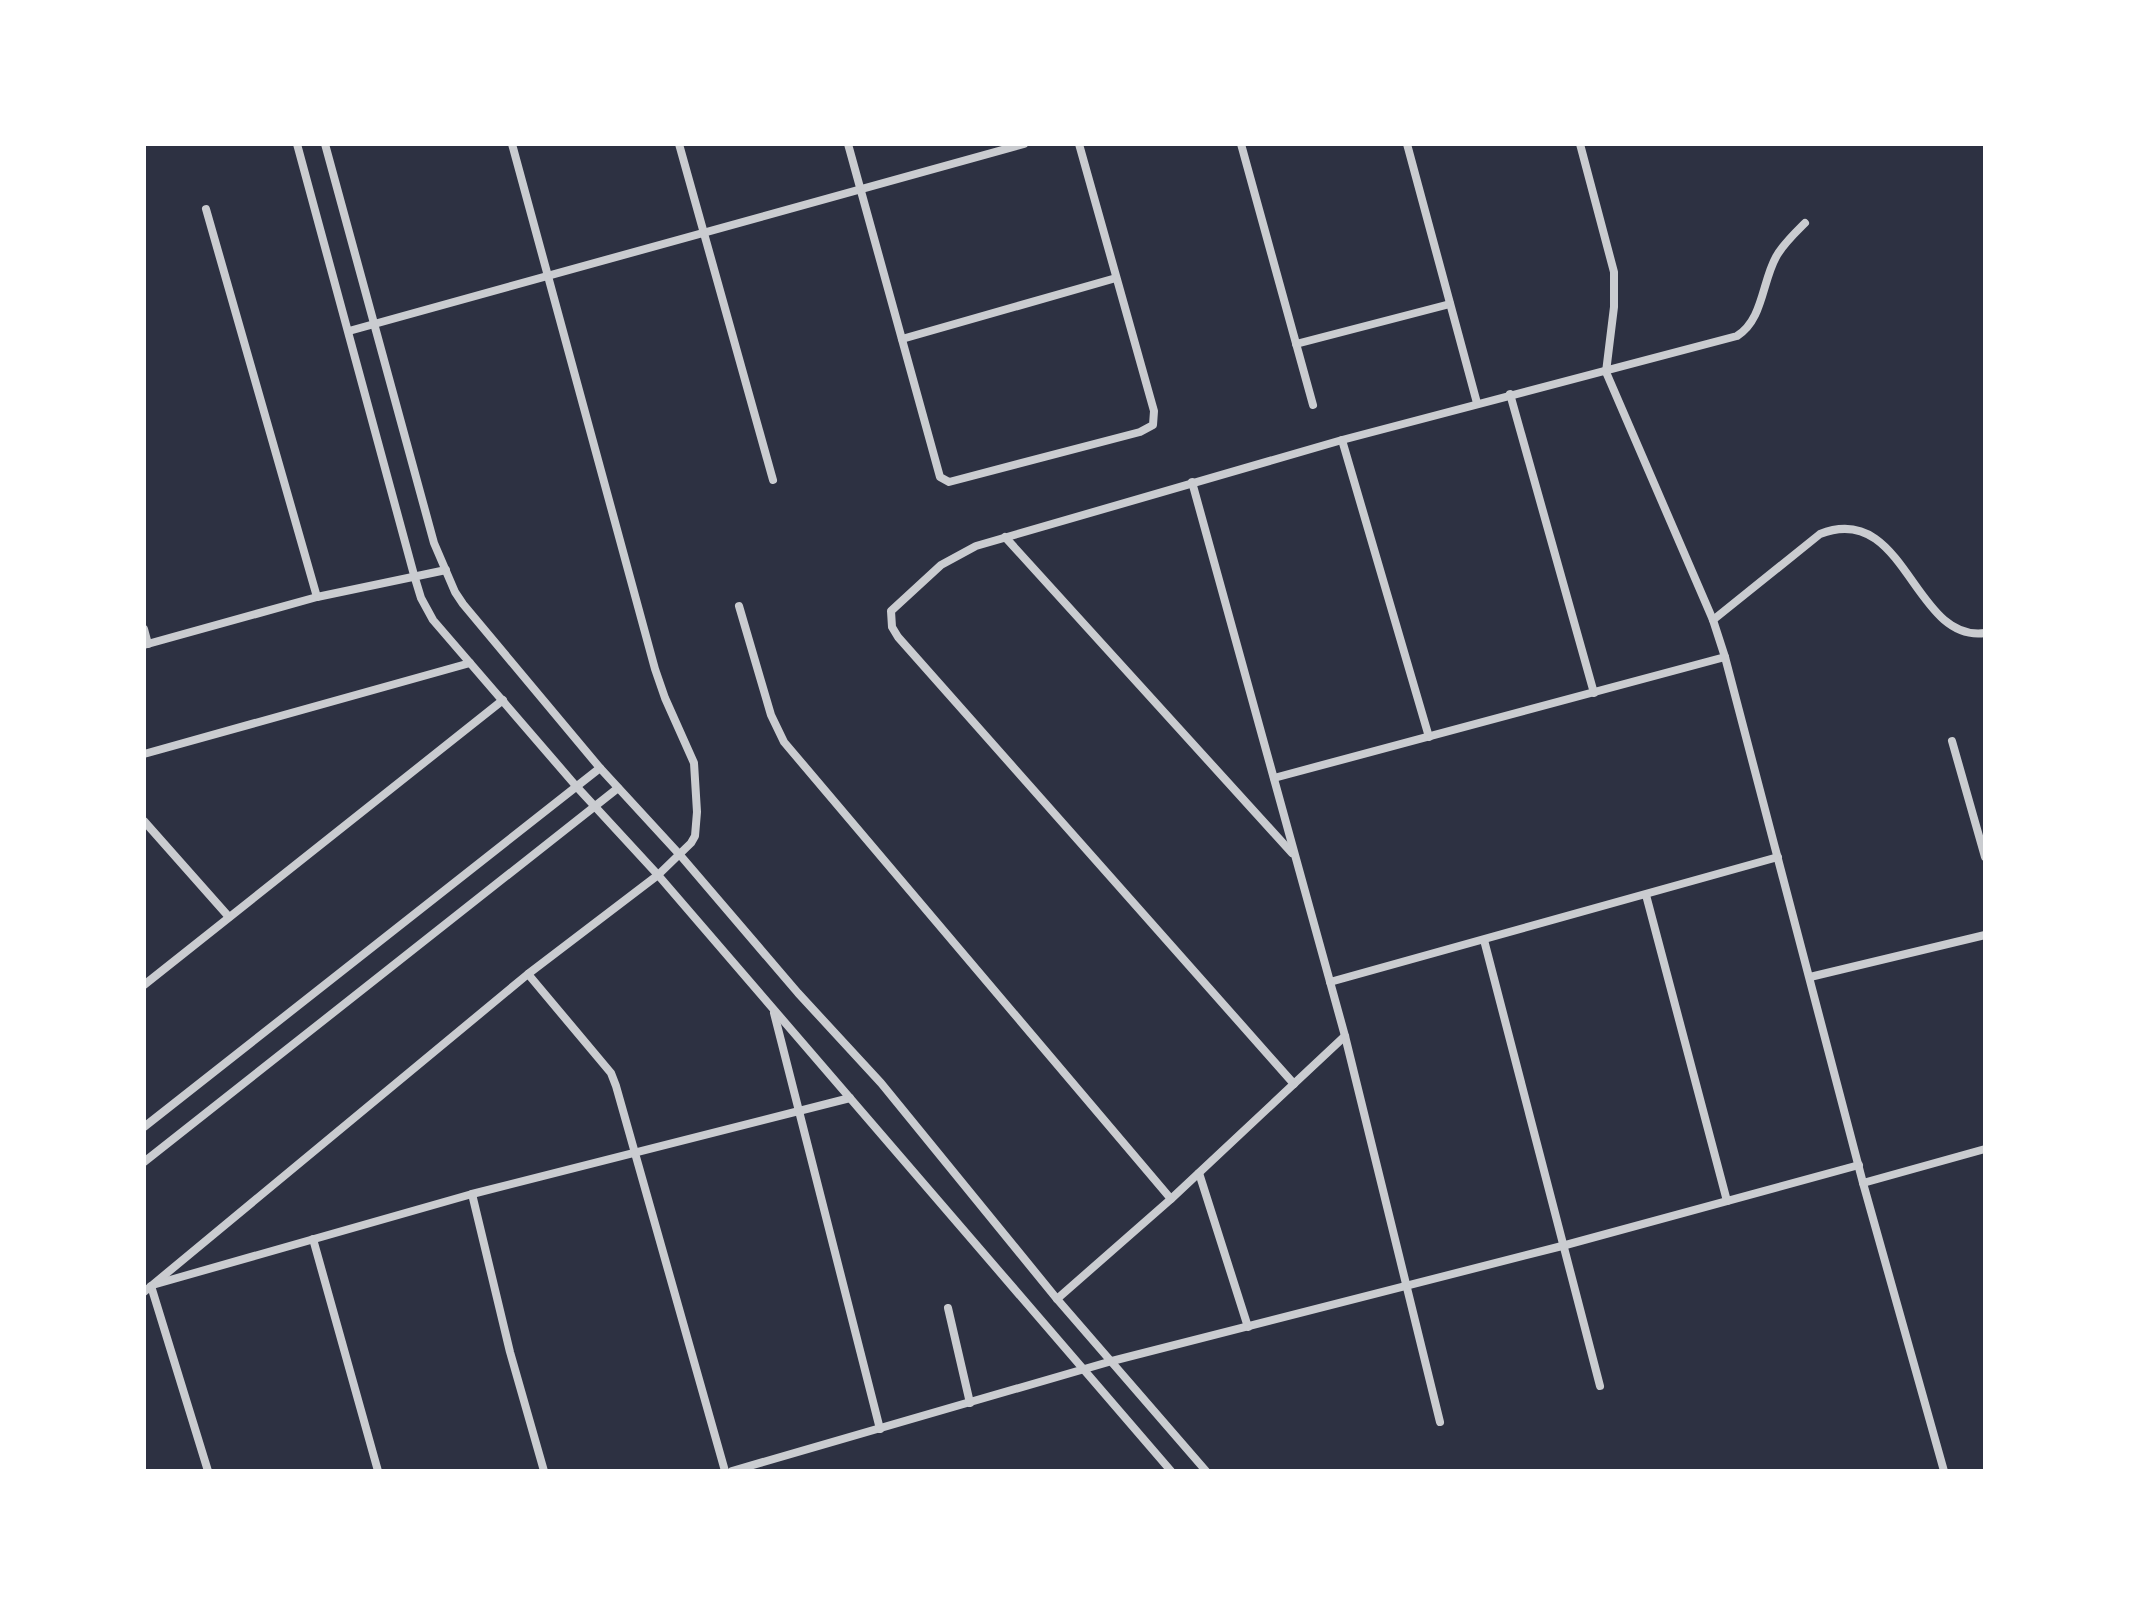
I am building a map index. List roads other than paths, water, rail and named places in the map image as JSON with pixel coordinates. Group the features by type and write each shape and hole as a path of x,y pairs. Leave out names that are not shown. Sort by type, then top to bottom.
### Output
{"street":[{"path":"297,144 414,575 421,598 433,620 576,786 658,875 1171,1471"},
{"path":"325,144 434,543 463,604 600,768 881,1083 1057,1299 1206,1471"},
{"path":"148,1289 528,974 658,875 695,836 694,763 655,669 512,144"},
{"path":"679,144 773,480"},
{"path":"848,144 940,477 944,481 955,482 1140,432 1153,425 1154,411 1079,144"},
{"path":"349,331 1024,144"},
{"path":"1241,144 1313,405"},
{"path":"1407,144 1477,403"},
{"path":"1580,144 1614,272 1614,307 1606,372 1713,620 1725,657 1863,1183 1944,1471"},
{"path":"206,209 317,597"},
{"path":"1294,1084 892,627 891,611 941,565 976,546 1342,440 1725,340 1746,330 1753,320 1774,260 1805,223"},
{"path":"902,339 1116,278"},
{"path":"1296,344 1450,304"},
{"path":"1510,394 1594,693"},
{"path":"1342,440 1429,737"},
{"path":"1192,482 1345,1036 1440,1422"},
{"path":"1713,620 1820,534 1834,528 1871,535 1885,546 1936,612 1963,631 1985,633"},
{"path":"1005,537 1295,856"},
{"path":"144,629 146,644 317,597 446,570"},
{"path":"739,606 775,727 784,742 1171,1199"},
{"path":"1274,778 1725,657"},
{"path":"144,754 470,663"},
{"path":"144,985 503,700"},
{"path":"1952,741 1985,857"},
{"path":"144,1127 600,768"},
{"path":"144,1162 618,788"},
{"path":"144,821 229,917"},
{"path":"1330,982 1778,857"},
{"path":"1646,895 1727,1201"},
{"path":"1810,977 1985,935"},
{"path":"1484,940 1600,1386"},
{"path":"528,974 611,1073 725,1471"},
{"path":"774,1012 880,1429"},
{"path":"1057,1299 1171,1199 1345,1036"},
{"path":"148,1289 472,1194 850,1098"},
{"path":"1863,1183 1985,1149"},
{"path":"732,1471 1112,1361 1562,1246 1859,1165"},
{"path":"1199,1173 1248,1327"},
{"path":"472,1194 510,1352 544,1471"},
{"path":"313,1239 378,1471"},
{"path":"148,1289 208,1471"},
{"path":"948,1308 970,1403"}]}
